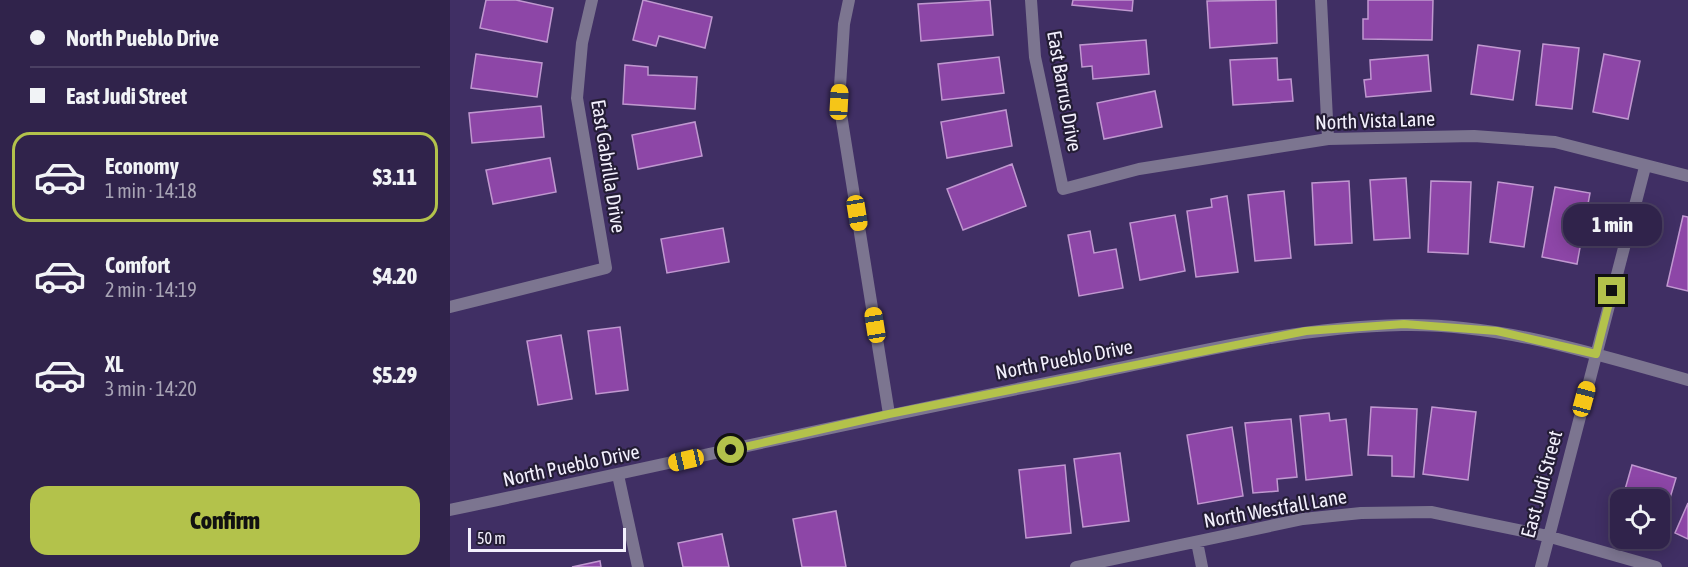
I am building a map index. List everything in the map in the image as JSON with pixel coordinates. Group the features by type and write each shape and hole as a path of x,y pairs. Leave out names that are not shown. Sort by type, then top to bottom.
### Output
{"street":[{"name":"East Gabrilla Drive","path":"450,308 606,268 578,98 582,43 592,0"},
{"path":"849,0 844,24 839,102 889,414"},
{"name":"East Barrus Drive","path":"1031,0 1035,57 1063,189"},
{"path":"1321,0 1328,139"},
{"name":"North Vista Lane","path":"1063,189 1139,169 1328,139 1474,136 1555,142 1645,167 1688,176"},
{"name":"East Judi Street","path":"1541,567 1547,536 1645,167"},
{"name":"North Pueblo Drive","path":"450,510 889,414 1306,331 1404,324 1497,331 1596,354 1688,380"},
{"path":"618,475 638,567"},
{"name":"North Westfall Lane","path":"1076,567 1303,519 1361,513 1431,512 1547,536 1656,567"},
{"path":"1197,542 1202,567"}],"building":[{"path":"486,0 516,0 553,8 547,42 480,28"},
{"path":"643,0 712,17 705,48 659,36 656,46 633,40"},
{"path":"990,0 993,35 921,41 918,4"},
{"path":"1073,0 1133,0 1132,11 1072,5"},
{"path":"1276,0 1277,43 1210,48 1207,1"},
{"path":"1368,0 1433,0 1432,40 1363,39 1363,19 1368,19"},
{"path":"1146,40 1149,74 1093,79 1092,66 1082,67 1080,45"},
{"path":"1543,44 1579,48 1572,109 1536,105"},
{"path":"1478,45 1520,51 1513,100 1471,94"},
{"path":"476,54 542,63 537,97 471,88"},
{"path":"1604,54 1640,61 1628,119 1593,112"},
{"path":"1428,55 1431,91 1366,97 1364,80 1371,79 1370,60"},
{"path":"999,57 1004,93 942,100 938,64"},
{"path":"1277,58 1278,80 1291,79 1293,101 1233,105 1230,60"},
{"path":"625,65 648,67 648,75 697,77 695,109 623,104"},
{"path":"1155,91 1162,127 1104,139 1097,103"},
{"path":"541,106 544,137 472,143 469,113"},
{"path":"1006,110 1012,146 947,158 941,122"},
{"path":"695,122 702,156 638,169 632,135"},
{"path":"550,158 556,192 493,204 486,170"},
{"path":"1012,164 1026,206 963,230 947,189"},
{"path":"1406,178 1410,238 1374,240 1370,180"},
{"path":"1349,181 1352,243 1315,245 1312,183"},
{"path":"1431,181 1471,182 1468,254 1428,252"},
{"path":"1498,182 1533,187 1524,247 1490,242"},
{"path":"1555,187 1590,193 1577,264 1542,257"},
{"path":"1284,191 1291,258 1255,261 1248,195"},
{"path":"1227,196 1238,272 1196,277 1187,211 1212,207 1211,199"},
{"path":"1175,215 1185,271 1140,280 1130,223"},
{"path":"1683,216 1688,217 1688,291 1667,286"},
{"path":"723,228 729,262 667,273 661,239"},
{"path":"1090,231 1094,253 1116,249 1123,288 1079,296 1068,235"},
{"path":"620,327 628,390 596,394 588,331"},
{"path":"561,335 572,399 538,405 527,341"},
{"path":"1371,407 1417,409 1414,477 1392,476 1392,456 1368,455"},
{"path":"1432,407 1476,412 1468,480 1423,474"},
{"path":"1329,413 1330,421 1346,419 1352,475 1306,480 1300,416"},
{"path":"1291,419 1297,477 1277,479 1278,491 1253,493 1245,423"},
{"path":"1232,427 1243,496 1198,504 1187,435"},
{"path":"1120,453 1129,521 1083,527 1074,459"},
{"path":"1065,465 1071,533 1026,538 1019,470"},
{"path":"1632,465 1676,478 1670,498 1670,489 1625,489"},
{"path":"1688,503 1688,539 1675,533"},
{"path":"836,511 846,567 802,567 793,519"},
{"path":"722,534 729,567 683,567 678,543"},
{"path":"600,561 601,567 572,567"}],"route":[{"path":"731,450 889,414 1306,331 1404,324 1497,331 1596,354 1612,291"}]}
